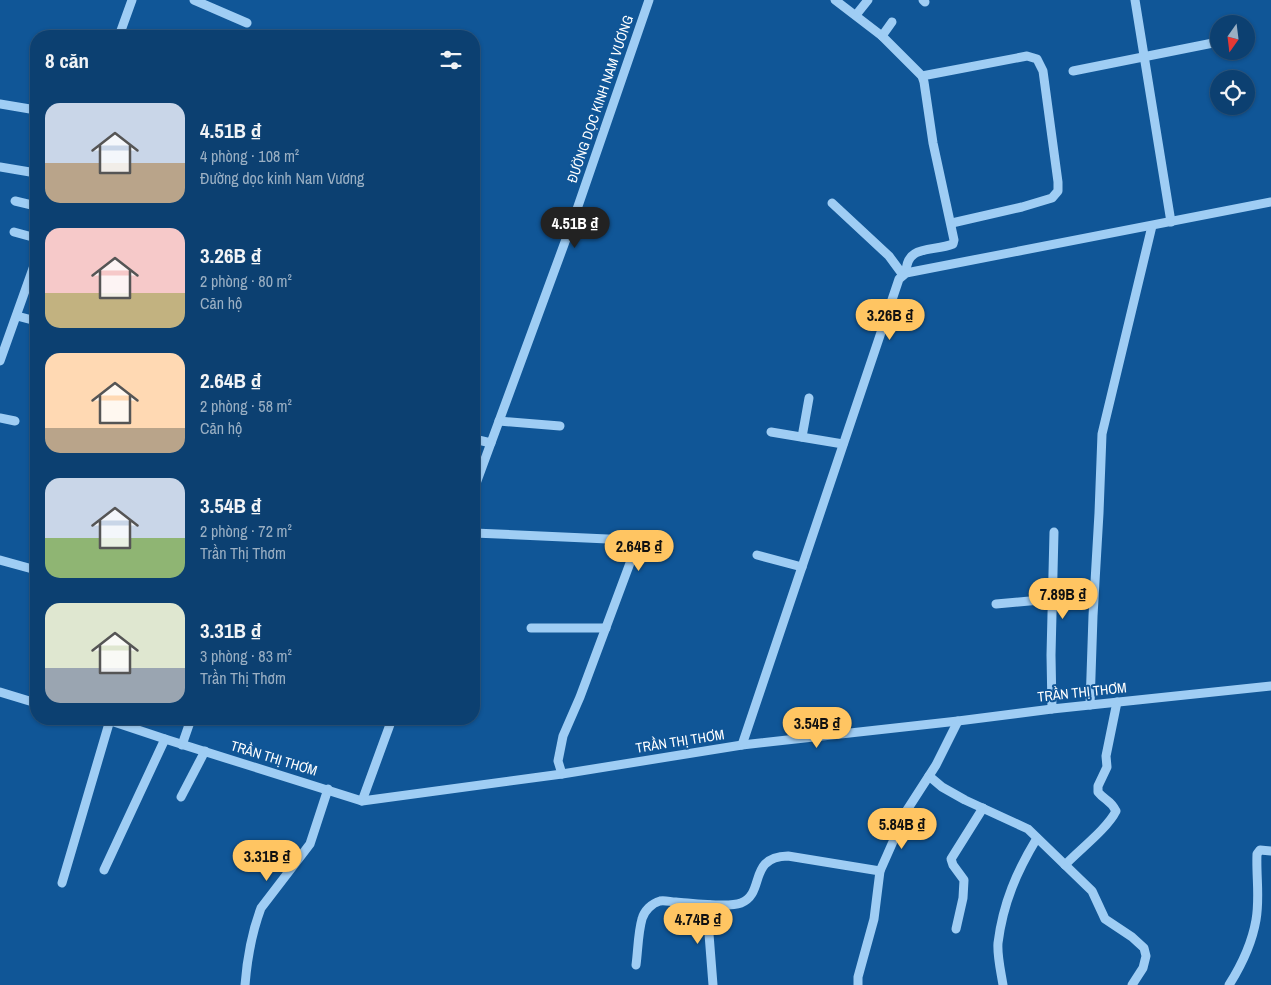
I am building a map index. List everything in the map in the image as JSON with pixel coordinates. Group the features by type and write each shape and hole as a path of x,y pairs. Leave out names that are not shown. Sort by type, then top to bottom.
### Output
{"street":[{"path":"121,30 132,0"},
{"path":"194,0 247,23"},
{"name":"ĐƯỜNG DỌC KINH NAM VƯƠNG","path":"480,474 576,212 649,0"},
{"path":"742,745 898,280 904,274 912,254 953,244 954,240 922,76 882,36 835,0"},
{"path":"856,15 868,0"},
{"path":"1135,0 1171,222"},
{"path":"882,36 892,22"},
{"path":"1073,71 1210,44"},
{"path":"922,76 1026,56 1037,59 1043,71 1058,191 1052,198 1022,207 952,222"},
{"path":"0,104 30,109"},
{"path":"0,167 30,172"},
{"path":"16,201 30,204"},
{"path":"904,274 1271,202"},
{"path":"832,203 889,256 904,274"},
{"path":"1090,705 1102,434 1152,226"},
{"path":"14,232 30,236"},
{"path":"0,361 30,278"},
{"path":"17,316 30,319"},
{"path":"802,437 809,398"},
{"path":"0,418 16,421"},
{"path":"500,421 560,426"},
{"path":"771,432 843,444"},
{"path":"480,440 492,443"},
{"path":"480,532 634,541 636,547 580,697 563,736 558,761 562,774"},
{"path":"1052,709 1054,532"},
{"path":"757,555 802,567"},
{"path":"0,560 30,568"},
{"path":"996,604 1052,599"},
{"path":"531,628 606,628"},
{"name":"TRẦN THỊ THƠM","path":"124,725 182,745 362,801 562,774 742,745 1271,686"},
{"path":"0,692 30,701"},
{"path":"1065,865 1103,828 1116,811 1111,802 1098,792 1098,786 1107,767 1106,756 1117,702"},
{"path":"858,985 858,977 874,919 880,871 907,810 929,776 958,721"},
{"path":"62,883 105,725"},
{"path":"182,745 189,725"},
{"path":"362,801 390,725"},
{"path":"104,870 165,739"},
{"path":"181,797 205,752"},
{"path":"929,776 942,787 1028,829 1065,865 1094,895 1105,919 1132,937 1144,948 1146,956 1143,968 1132,985"},
{"path":"245,985 261,908 310,844 328,789"},
{"path":"956,929 964,880 951,859 982,808"},
{"path":"1003,985 998,944 1007,902 1018,870 1037,838"},
{"path":"1229,985 1246,953 1256,921 1258,899 1257,854 1260,850 1271,850"},
{"path":"636,965 642,918 648,907 660,901 710,905 740,903 750,897 761,869 770,859 779,856 880,871"},
{"path":"710,905 710,957 713,985"}]}
